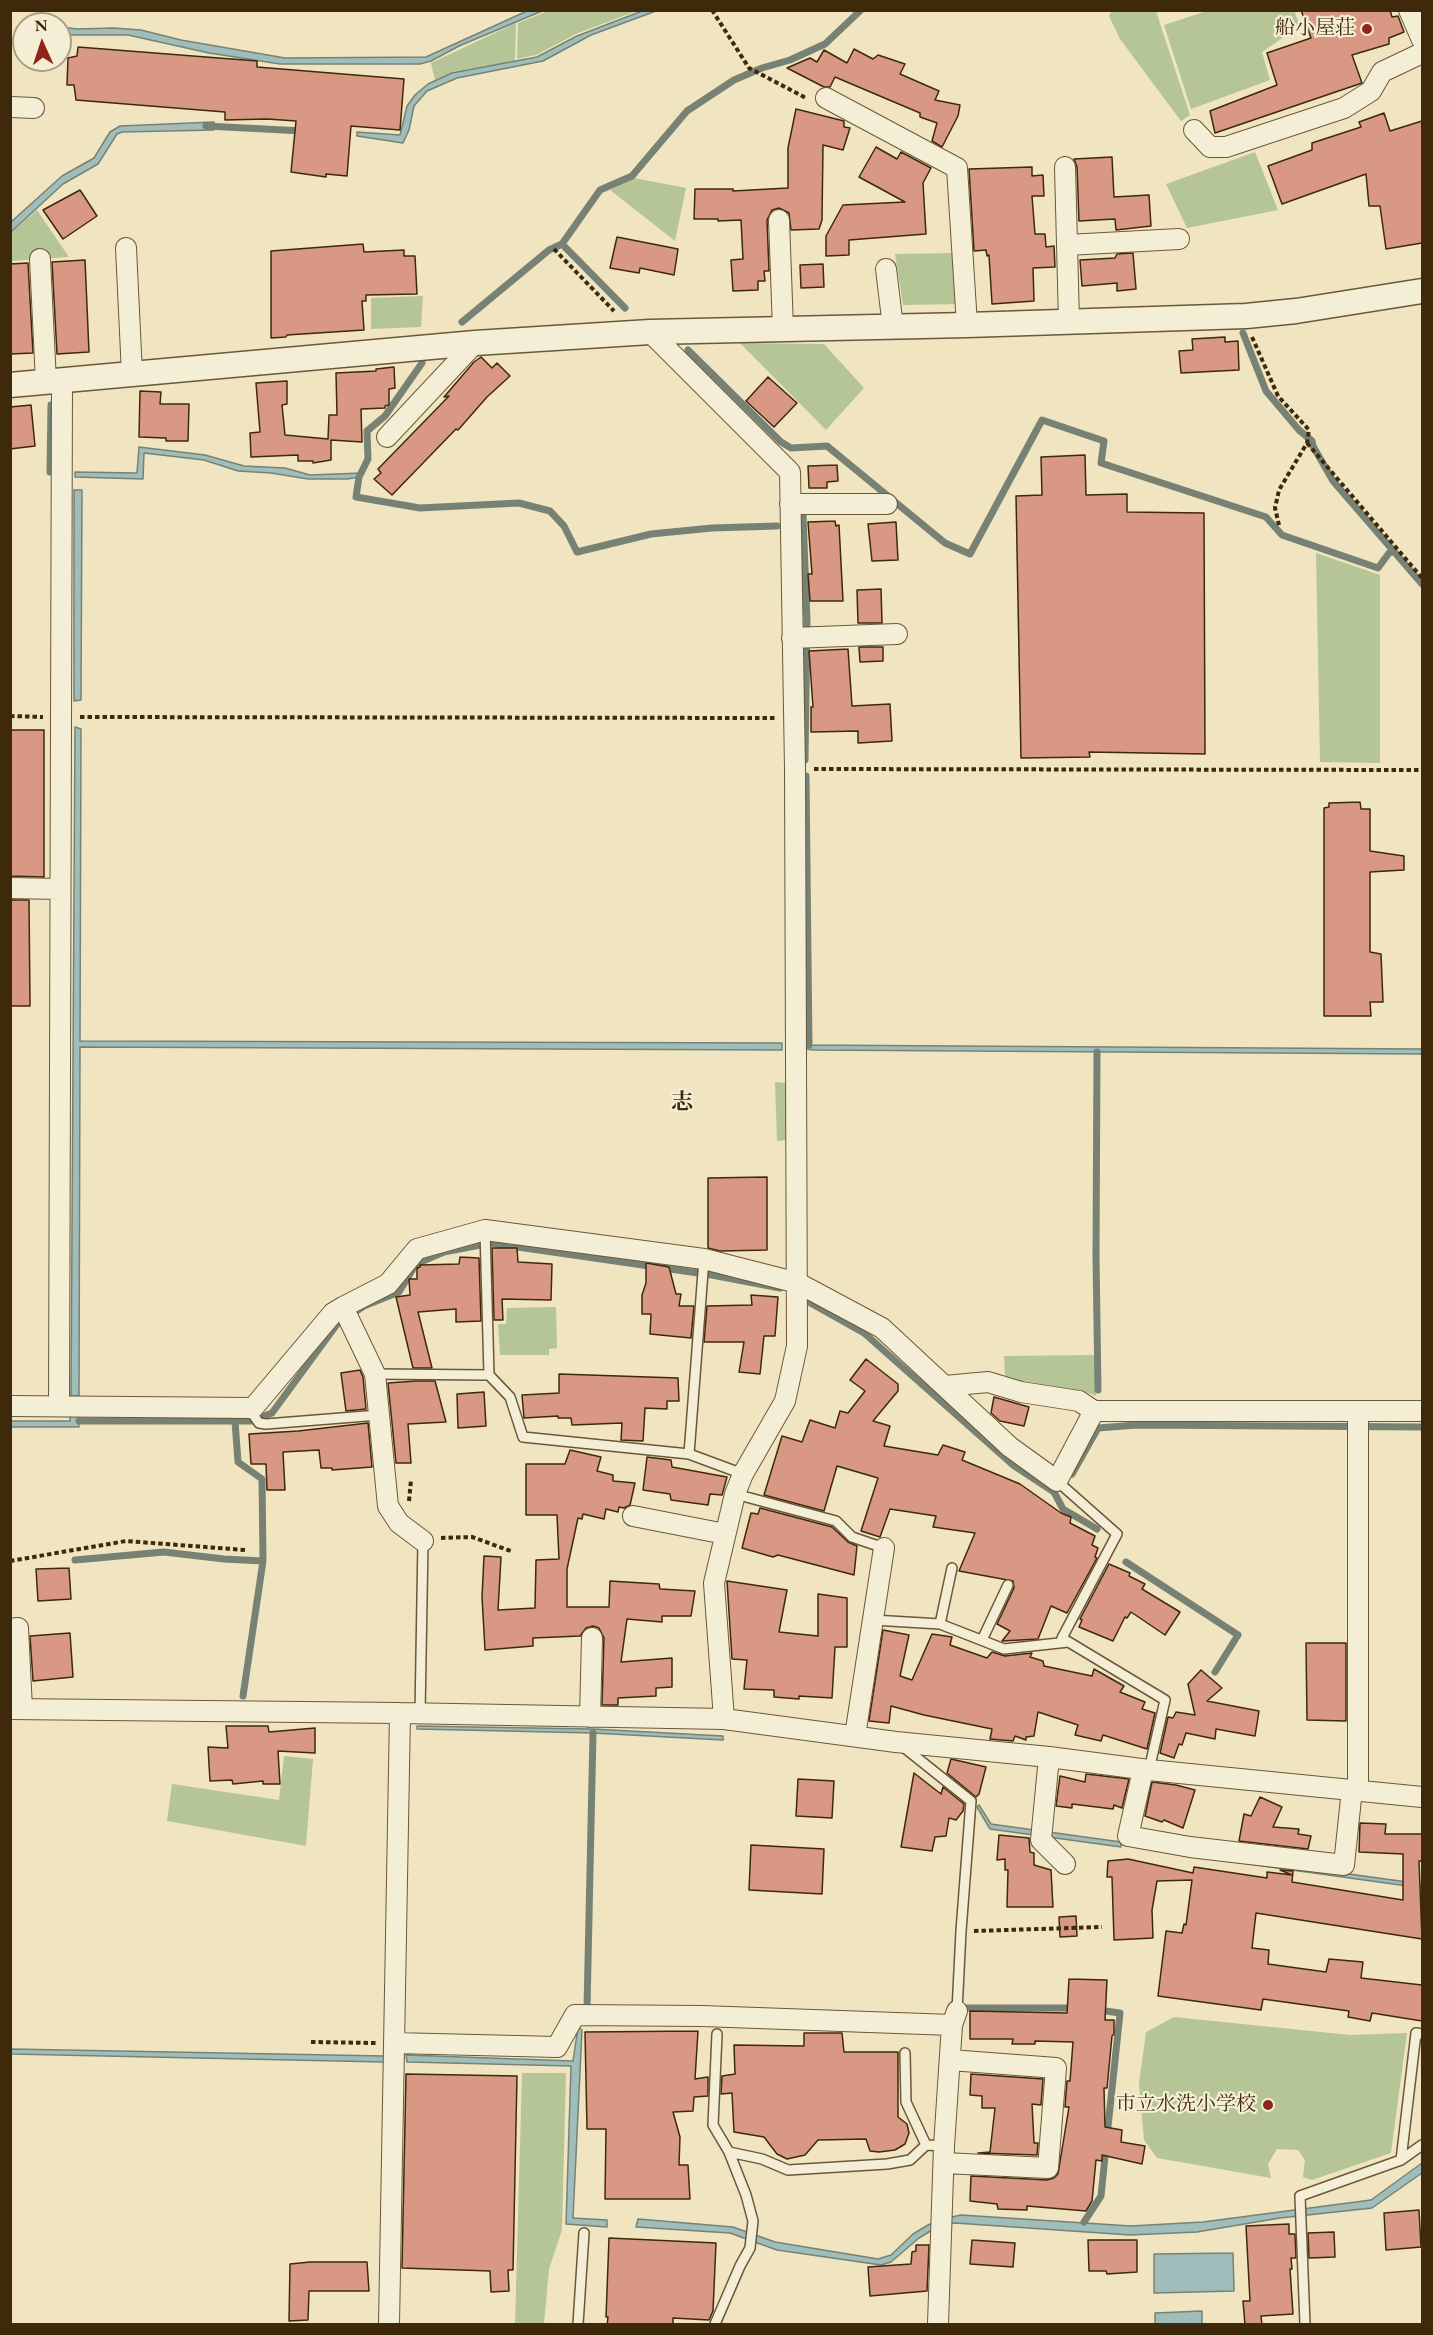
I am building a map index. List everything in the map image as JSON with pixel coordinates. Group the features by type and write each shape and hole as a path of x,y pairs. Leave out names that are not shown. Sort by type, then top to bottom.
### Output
{"street":[{"path":"1409,10 1422,40"},
{"path":"1194,130 1210,147 1226,147 1344,108 1371,92 1382,72 1422,53"},
{"path":"819,100 957,168 967,326"},
{"path":"10,107 34,108"},
{"path":"1065,167 1069,322"},
{"path":"779,220 783,329"},
{"path":"1067,245 1179,239"},
{"path":"126,248 132,374"},
{"path":"40,259 54,382 61,717 59,1406"},
{"path":"886,269 893,327"},
{"path":"10,386 475,343 640,332 967,326 1246,316 1296,311 1422,291"},
{"path":"640,332 790,472 795,769 797,1346 785,1401 743,1474 735,1494 714,1583 724,1719"},
{"path":"387,437 475,343"},
{"path":"790,504 887,504"},
{"path":"792,638 897,634"},
{"path":"10,888 60,890"},
{"path":"10,1406 253,1408 333,1313 388,1284 417,1249 484,1230 704,1259 798,1283 882,1328 1010,1447 1057,1481 1094,1411"},
{"path":"343,1307 375,1374 388,1506 399,1523 423,1541"},
{"path":"945,1386 988,1382 1021,1392 1079,1401 1094,1411 1422,1411"},
{"path":"1146,1770 1128,1836 1190,1847 1344,1865 1355,1790 1358,1411"},
{"path":"633,1516 725,1534"},
{"path":"855,1736 884,1548"},
{"path":"10,1629 18,1629 16,1709 724,1719 896,1742 1049,1757 1146,1770 1422,1797"},
{"path":"590,1717 592,1638"},
{"path":"389,2325 400,1713"},
{"path":"1049,1757 1041,1840 1065,1864"},
{"path":"394,2043 557,2047 575,2015 955,2018 938,2151 938,2325"},
{"path":"938,2151 1048,2169 1056,2068 950,2060"}],"lane":[{"path":"484,1230 489,1375 510,1397 523,1437 688,1454 743,1474"},
{"path":"688,1454 704,1259"},
{"path":"375,1374 489,1375"},
{"path":"253,1408 254,1416 259,1423 266,1424 379,1415"},
{"path":"1057,1481 1117,1534 1062,1638 1165,1700 1146,1770"},
{"path":"735,1494 836,1521 852,1537 884,1548"},
{"path":"420,1713 423,1541"},
{"path":"940,1624 952,1568"},
{"path":"982,1640 1008,1585"},
{"path":"873,1620 940,1624 1004,1649 1068,1642"},
{"path":"896,1742 971,1801 955,2018"},
{"path":"1401,2160 1416,2033 1422,2034"},
{"path":"715,2325 750,2248 753,2222 746,2195 729,2152 713,2125 717,2034"},
{"path":"729,2152 762,2159 788,2170 887,2164 910,2160 938,2151 906,2102 905,2053"},
{"path":"1305,2325 1300,2196 1401,2160 1422,2145"},
{"path":"578,2325 584,2233"}],"path":[{"path":"712,10 749,68 819,100"},
{"path":"554,249 620,317 640,332"},
{"path":"1246,316 1250,334 1278,396 1309,430 1307,443 1279,490 1275,508 1279,525"},
{"path":"1307,443 1422,578"},
{"path":"10,716 794,718"},
{"path":"795,769 1422,770"},
{"path":"423,1541 432,1538 472,1537 511,1551"},
{"path":"10,1561 126,1541 245,1550"},
{"path":"961,1931 1102,1927"},
{"path":"311,2042 394,2043"}],"green space":[{"path":"1112,10 1156,11 1190,115 1181,121 1120,39 1109,16"},
{"path":"1294,10 1300,26 1262,52 1270,80 1191,109 1164,25 1207,11"},
{"path":"548,11 637,11 578,33 536,55 517,59 518,23"},
{"path":"516,23 515,61 453,72 435,80 431,63"},
{"path":"1255,152 1278,210 1187,228 1166,184"},
{"path":"634,178 686,188 675,241 610,190"},
{"path":"37,210 69,257 11,261 10,234"},
{"path":"955,253 959,304 903,305 895,254"},
{"path":"423,296 421,327 371,329 371,298"},
{"path":"740,343 824,344 864,388 826,430"},
{"path":"1316,553 1380,575 1380,763 1320,762"},
{"path":"775,1082 786,1083 786,1140 777,1141"},
{"path":"556,1307 557,1348 549,1349 549,1355 500,1355 498,1324 506,1324 507,1308"},
{"path":"1094,1355 1096,1396 1083,1391 1005,1378 1004,1356"},
{"path":"284,1756 313,1759 306,1846 167,1821 172,1784 279,1800"},
{"path":"1174,2017 1350,2035 1407,2033 1391,2153 1312,2180 1303,2177 1305,2160 1298,2150 1277,2149 1268,2164 1271,2178 1157,2158 1144,2140 1139,2083 1146,2032"},
{"path":"522,2073 566,2073 562,2230 549,2269 544,2324 515,2324"}],"water":[{"path":"527,11 542,11 420,64 280,64 209,53 128,35 72,35 72,28 141,30 181,40 285,58 426,57"},
{"path":"642,11 656,11 591,35 543,61 457,78 427,91 414,106 409,130 403,143 357,136 357,132 400,135 407,106 415,95 428,84 452,73 537,57 577,36"},
{"path":"214,122 214,130 117,134 98,164 63,184 11,232 11,222 62,176 94,158 110,132 120,126"},
{"path":"139,447 205,455 244,466 285,468 310,475 361,473 359,477 347,479 308,479 238,471 204,460 144,453 143,479 75,477 75,472 137,473"},
{"path":"74,490 82,490 81,700 74,701"},
{"path":"75,727 81,729 80,1041 782,1043 782,1050 80,1047 79,1396 71,1396"},
{"path":"805,1045 1422,1049 1422,1054 814,1050 806,1049"},
{"path":"70,1416 78,1416 79,1427 11,1427 11,1421 70,1421"},
{"path":"417,1726 593,1729 723,1736 723,1740 593,1733 417,1729"},
{"path":"979,1805 991,1824 1121,1842 1121,1847 990,1829 977,1807"},
{"path":"1169,1853 1203,1854 1422,1884 1422,1888"},
{"path":"578,2027 582,2030 573,2218 607,2220 607,2227 566,2224 571,2066 407,2062 406,2055 573,2061"},
{"path":"11,2049 384,2056 384,2062 11,2054"},
{"path":"1422,2163 1422,2173 1372,2208 1280,2218 1197,2232 1130,2235 955,2223 937,2227 919,2238 891,2262 881,2265 777,2250 730,2233 636,2227 638,2219 733,2227 775,2242 878,2259 891,2255 913,2234 928,2225 961,2215 1131,2226 1203,2222 1371,2200"},
{"path":"1233,2253 1234,2291 1154,2293 1154,2254"},
{"path":"1202,2311 1202,2324 1155,2324 1155,2313"}],"building":[{"path":"1301,10 1390,10 1392,17 1398,16 1404,32 1389,38 1389,44 1352,55 1362,83 1215,133 1210,111 1277,85 1267,53 1311,38"},
{"path":"78,47 257,61 257,67 404,79 400,130 351,126 347,176 326,174 326,177 291,172 296,121 225,120 225,112 76,100 74,85 67,85 67,72 72,72 72,57 77,56"},
{"path":"854,49 873,59 878,55 905,64 900,74 939,91 935,100 960,105 958,116 942,147 932,141 937,123 920,117 920,113 835,77 830,87 824,87 787,68 810,58 817,62 824,50 847,63"},
{"path":"796,109 844,121 844,127 850,128 843,150 823,145 822,220 819,229 791,230 789,213 779,208 772,210 767,220 769,271 764,271 765,281 758,281 758,290 733,291 731,260 743,259 741,220 694,219 695,189 733,189 733,191 788,188 788,148"},
{"path":"1384,113 1390,131 1422,121 1422,243 1386,249 1380,206 1369,206 1366,174 1282,204 1268,166 1312,150 1312,143 1361,127 1359,122"},
{"path":"876,147 897,159 901,152 931,168 923,183 926,234 849,240 849,255 826,256 826,236 843,205 905,202 859,177"},
{"path":"1112,157 1114,197 1149,195 1151,226 1116,230 1115,219 1079,221 1077,167 1074,159"},
{"path":"1032,167 1032,176 1043,175 1044,196 1032,196 1035,234 1045,234 1046,247 1054,246 1055,267 1033,268 1034,301 992,304 989,255 987,256 986,250 974,251 969,169"},
{"path":"80,190 97,216 63,239 43,210"},
{"path":"617,237 678,249 674,275 640,268 639,273 610,268"},
{"path":"363,244 364,252 404,250 404,256 415,256 417,294 366,295 366,301 362,301 364,330 271,338 271,251"},
{"path":"1133,253 1136,289 1117,291 1117,283 1082,286 1080,260 1115,258 1117,254"},
{"path":"85,260 89,352 57,354 52,262"},
{"path":"28,263 33,353 10,354 10,264"},
{"path":"823,264 824,287 801,288 800,265"},
{"path":"1225,337 1225,342 1238,341 1239,370 1181,373 1179,351 1193,350 1192,339"},
{"path":"481,357 492,368 497,363 510,376 392,495 374,479 381,473 378,469 449,396 444,397"},
{"path":"394,367 395,388 389,389 389,405 385,408 361,409 362,442 331,440 331,460 313,463 313,461 298,461 298,455 251,457 250,433 260,432 256,383 287,381 287,404 282,405 285,435 328,439 329,415 337,415 336,373 376,371 376,369"},
{"path":"768,377 797,403 774,427 746,401"},
{"path":"140,391 161,392 160,404 189,404 188,441 139,437"},
{"path":"31,405 35,446 10,449 10,407"},
{"path":"1085,455 1086,495 1127,494 1127,512 1204,513 1205,754 1089,752 1090,757 1021,758 1016,496 1042,495 1041,457"},
{"path":"837,465 838,481 827,482 827,488 809,488 808,466"},
{"path":"835,521 836,526 839,525 843,601 810,601 808,574 812,574 808,522"},
{"path":"896,522 898,560 872,561 868,524"},
{"path":"881,589 882,623 858,623 857,590"},
{"path":"859,647 883,647 883,661 860,662"},
{"path":"848,649 852,706 890,704 892,741 858,743 858,731 811,732 811,707 813,707 809,651"},
{"path":"10,730 44,730 44,877 10,876"},
{"path":"1360,802 1361,809 1370,809 1370,851 1404,856 1404,870 1370,872 1370,952 1381,954 1383,1002 1370,1002 1371,1016 1324,1016 1324,808 1329,807 1329,803"},
{"path":"10,900 29,900 30,1006 10,1006"},
{"path":"767,1177 767,1250 720,1251 708,1248 708,1178"},
{"path":"492,1248 517,1248 518,1262 552,1264 551,1300 502,1299 503,1320 494,1320"},
{"path":"460,1257 479,1258 481,1321 456,1322 456,1309 418,1312 432,1368 413,1368 396,1297 410,1295 409,1279 417,1279 417,1268 420,1265 459,1264"},
{"path":"646,1263 669,1267 676,1294 681,1294 679,1306 694,1306 691,1338 650,1334 651,1314 642,1314"},
{"path":"751,1295 778,1297 775,1336 764,1336 760,1374 739,1372 744,1342 704,1342 707,1306 752,1305"},
{"path":"866,1359 898,1384 898,1391 873,1421 890,1426 884,1446 938,1455 943,1445 965,1452 962,1460 1020,1484 1061,1513 1071,1517 1070,1523 1095,1536 1092,1545 1098,1548 1095,1557 1097,1558 1067,1613 1051,1606 1038,1639 1002,1641 1010,1631 997,1624 1014,1588 1013,1581 959,1571 975,1533 933,1527 936,1516 890,1509 880,1537 861,1531 878,1478 837,1466 824,1511 764,1495 782,1436 802,1442 810,1420 835,1428 840,1411 848,1413 865,1391 850,1380"},
{"path":"360,1370 363,1377 366,1409 346,1411 341,1373"},
{"path":"559,1374 678,1378 679,1401 667,1401 667,1409 645,1408 643,1441 621,1440 622,1423 572,1425 571,1418 558,1418 558,1416 524,1418 522,1395 559,1393"},
{"path":"435,1381 446,1422 408,1424 411,1463 396,1463 388,1383"},
{"path":"484,1392 486,1426 458,1428 457,1394"},
{"path":"994,1397 1029,1407 1024,1426 1000,1421 991,1413"},
{"path":"368,1423 372,1467 332,1470 332,1468 321,1468 319,1450 283,1452 285,1490 267,1490 266,1464 251,1464 249,1434"},
{"path":"570,1450 601,1457 597,1471 613,1475 613,1481 635,1483 630,1505 624,1508 619,1507 618,1512 606,1509 604,1519 583,1514 582,1519 578,1518 567,1569 567,1607 609,1607 610,1581 659,1584 660,1589 695,1591 691,1616 662,1616 662,1622 627,1619 621,1662 672,1658 672,1687 656,1688 656,1696 618,1698 618,1705 602,1705 604,1638 599,1628 593,1626 586,1628 580,1636 533,1638 533,1646 485,1650 482,1597 484,1556 501,1557 498,1610 535,1608 536,1560 559,1559 557,1515 526,1515 526,1464 565,1464"},
{"path":"647,1457 671,1460 672,1467 727,1477 722,1495 710,1494 708,1505 671,1500 670,1494 643,1490"},
{"path":"760,1508 832,1527 848,1542 857,1546 854,1575 742,1548 751,1513 758,1514"},
{"path":"1109,1564 1130,1573 1129,1576 1145,1584 1142,1589 1180,1612 1165,1635 1131,1612 1127,1618 1125,1617 1113,1641 1079,1627 1082,1620 1080,1619"},
{"path":"69,1568 71,1599 38,1601 36,1569"},
{"path":"727,1581 787,1590 779,1632 818,1636 818,1594 847,1598 847,1647 835,1647 832,1698 774,1697 774,1690 744,1689 747,1660 732,1659"},
{"path":"883,1630 909,1635 900,1676 912,1680 932,1634 952,1637 950,1645 987,1658 992,1652 1005,1656 1032,1653 1030,1657 1043,1661 1044,1666 1092,1676 1094,1669 1124,1686 1120,1692 1145,1702 1142,1709 1155,1713 1147,1749 1103,1735 1101,1741 1075,1735 1078,1725 1038,1712 1034,1736 1026,1737 1026,1740 1015,1736 1013,1741 990,1739 992,1729 891,1706 889,1723 869,1721"},
{"path":"70,1633 73,1677 33,1681 30,1636"},
{"path":"1306,1643 1346,1643 1346,1721 1307,1720"},
{"path":"1201,1670 1222,1688 1207,1701 1259,1711 1255,1736 1216,1729 1215,1739 1186,1733 1174,1758 1160,1753 1168,1717 1173,1718 1176,1712 1195,1715 1188,1684"},
{"path":"226,1726 268,1726 269,1732 315,1728 315,1753 278,1751 280,1784 263,1784 263,1781 233,1784 232,1780 210,1781 208,1747 228,1748"},
{"path":"951,1759 986,1767 979,1794 976,1797 947,1773"},
{"path":"914,1773 941,1794 943,1787 964,1804 963,1811 956,1820 949,1818 946,1836 935,1837 932,1851 901,1847"},
{"path":"1086,1774 1129,1779 1122,1808 1114,1805 1113,1809 1072,1804 1072,1808 1056,1806 1060,1776 1085,1782"},
{"path":"798,1779 834,1781 832,1818 796,1816"},
{"path":"1152,1782 1195,1790 1183,1828 1164,1820 1162,1822 1145,1816"},
{"path":"1260,1797 1282,1807 1273,1827 1299,1829 1298,1834 1311,1836 1308,1849 1239,1841 1244,1814 1251,1816"},
{"path":"1360,1823 1386,1824 1385,1834 1422,1834 1422,1861 1419,1861 1422,1939 1256,1913 1252,1948 1269,1950 1268,1964 1326,1972 1329,1959 1363,1962 1361,1978 1422,1985 1422,2021 1372,2013 1370,2021 1348,2017 1349,2011 1263,1999 1261,2010 1158,1996 1166,1931 1182,1933 1184,1924 1186,1925 1192,1880 1157,1881 1152,1910 1153,1938 1114,1940 1112,1877 1107,1877 1108,1861 1128,1859 1193,1873 1194,1867 1267,1878 1267,1872 1292,1875 1280,1870 1293,1871 1292,1882 1403,1900 1403,1854 1359,1852"},
{"path":"999,1835 1029,1838 1030,1852 1034,1853 1034,1865 1051,1870 1053,1907 1007,1907 1008,1870 1005,1870 1005,1859 997,1860"},
{"path":"751,1845 824,1849 822,1894 749,1890"},
{"path":"1076,1916 1077,1936 1060,1937 1059,1917"},
{"path":"1069,1979 1107,1980 1105,2020 1114,2020 1114,2034 1107,2088 1104,2088 1105,2127 1122,2130 1121,2142 1145,2146 1142,2164 1102,2155 1102,2161 1096,2160 1092,2201 1086,2211 1027,2206 1027,2210 998,2209 997,2204 970,2201 971,2176 1047,2180 1058,2174 1069,2107 1065,2107 1073,2042 1035,2041 1035,2044 1012,2044 1013,2039 970,2039 970,2011 1067,2013"},
{"path":"698,2031 695,2079 708,2077 708,2096 694,2097 693,2111 673,2112 680,2137 679,2165 688,2165 690,2199 605,2199 606,2129 587,2129 585,2032"},
{"path":"804,2033 842,2033 844,2052 898,2052 898,2117 907,2124 909,2133 905,2144 895,2150 879,2152 870,2151 866,2139 818,2140 805,2155 787,2159 777,2154 764,2137 734,2132 732,2093 721,2094 722,2076 735,2074 734,2045 804,2046"},
{"path":"406,2074 517,2076 513,2270 508,2270 509,2291 491,2292 490,2271 402,2268"},
{"path":"971,2074 1043,2079 1041,2105 1032,2104 1034,2143 1038,2143 1037,2155 978,2153 990,2152 995,2108 982,2108 982,2096 970,2095"},
{"path":"1419,2210 1421,2247 1386,2250 1384,2213"},
{"path":"1289,2224 1289,2234 1295,2234 1296,2258 1291,2258 1292,2269 1290,2269 1293,2314 1261,2316 1262,2325 1245,2325 1243,2301 1250,2301 1246,2226"},
{"path":"1334,2232 1335,2257 1309,2258 1308,2233"},
{"path":"609,2238 716,2243 713,2311 709,2320 673,2318 673,2325 607,2325"},
{"path":"972,2240 1015,2243 1013,2267 970,2264"},
{"path":"1088,2240 1137,2240 1137,2272 1107,2274 1106,2271 1089,2271"},
{"path":"916,2245 929,2245 927,2291 870,2296 868,2267 911,2264 912,2252 916,2251"},
{"path":"367,2262 369,2291 309,2291 308,2320 289,2321 290,2264"}],"waterway":[{"path":"462,322 549,250 562,244 600,190 632,176 687,111 734,80 762,68 790,60 825,44 861,10"},
{"path":"206,126 303,131"},
{"path":"562,244 625,308"},
{"path":"1243,333 1266,391 1299,430 1312,441 1333,481 1422,584"},
{"path":"688,350 781,442 791,448 827,446 945,543 970,554 1042,420 1104,441 1101,463 1266,517 1282,535 1378,568 1389,553 1394,551"},
{"path":"422,363 385,416 367,431 368,459 359,477 356,497 420,508 519,503 550,511 564,526 577,552 651,534 712,528 777,526"},
{"path":"50,472 51,405"},
{"path":"803,515 807,621 805,760"},
{"path":"806,776 809,1045"},
{"path":"1097,1052 1098,1390"},
{"path":"79,1421 252,1421 272,1413 338,1323 364,1306 399,1292 416,1264 444,1252 490,1243 712,1275 780,1288"},
{"path":"798,1296 864,1333 1013,1465 1054,1492 1063,1509 1097,1529"},
{"path":"235,1421 238,1462 262,1479 263,1561 243,1696"},
{"path":"1072,1474 1098,1428 1137,1425 1422,1427"},
{"path":"75,1560 164,1552 263,1561"},
{"path":"1126,1562 1238,1635 1215,1672"},
{"path":"587,2008 593,1733"},
{"path":"963,2008 1075,2008"},
{"path":"1098,2010 1120,2013 1107,2136"},
{"path":"1084,2222 1101,2196 1106,2147"}],"place":[{"name":"船小屋荘","path":"1367,29"},
{"name":"市立水洗小学校","path":"1268,2105"}],"district":[{"name":"志","path":"682,1103"}]}
